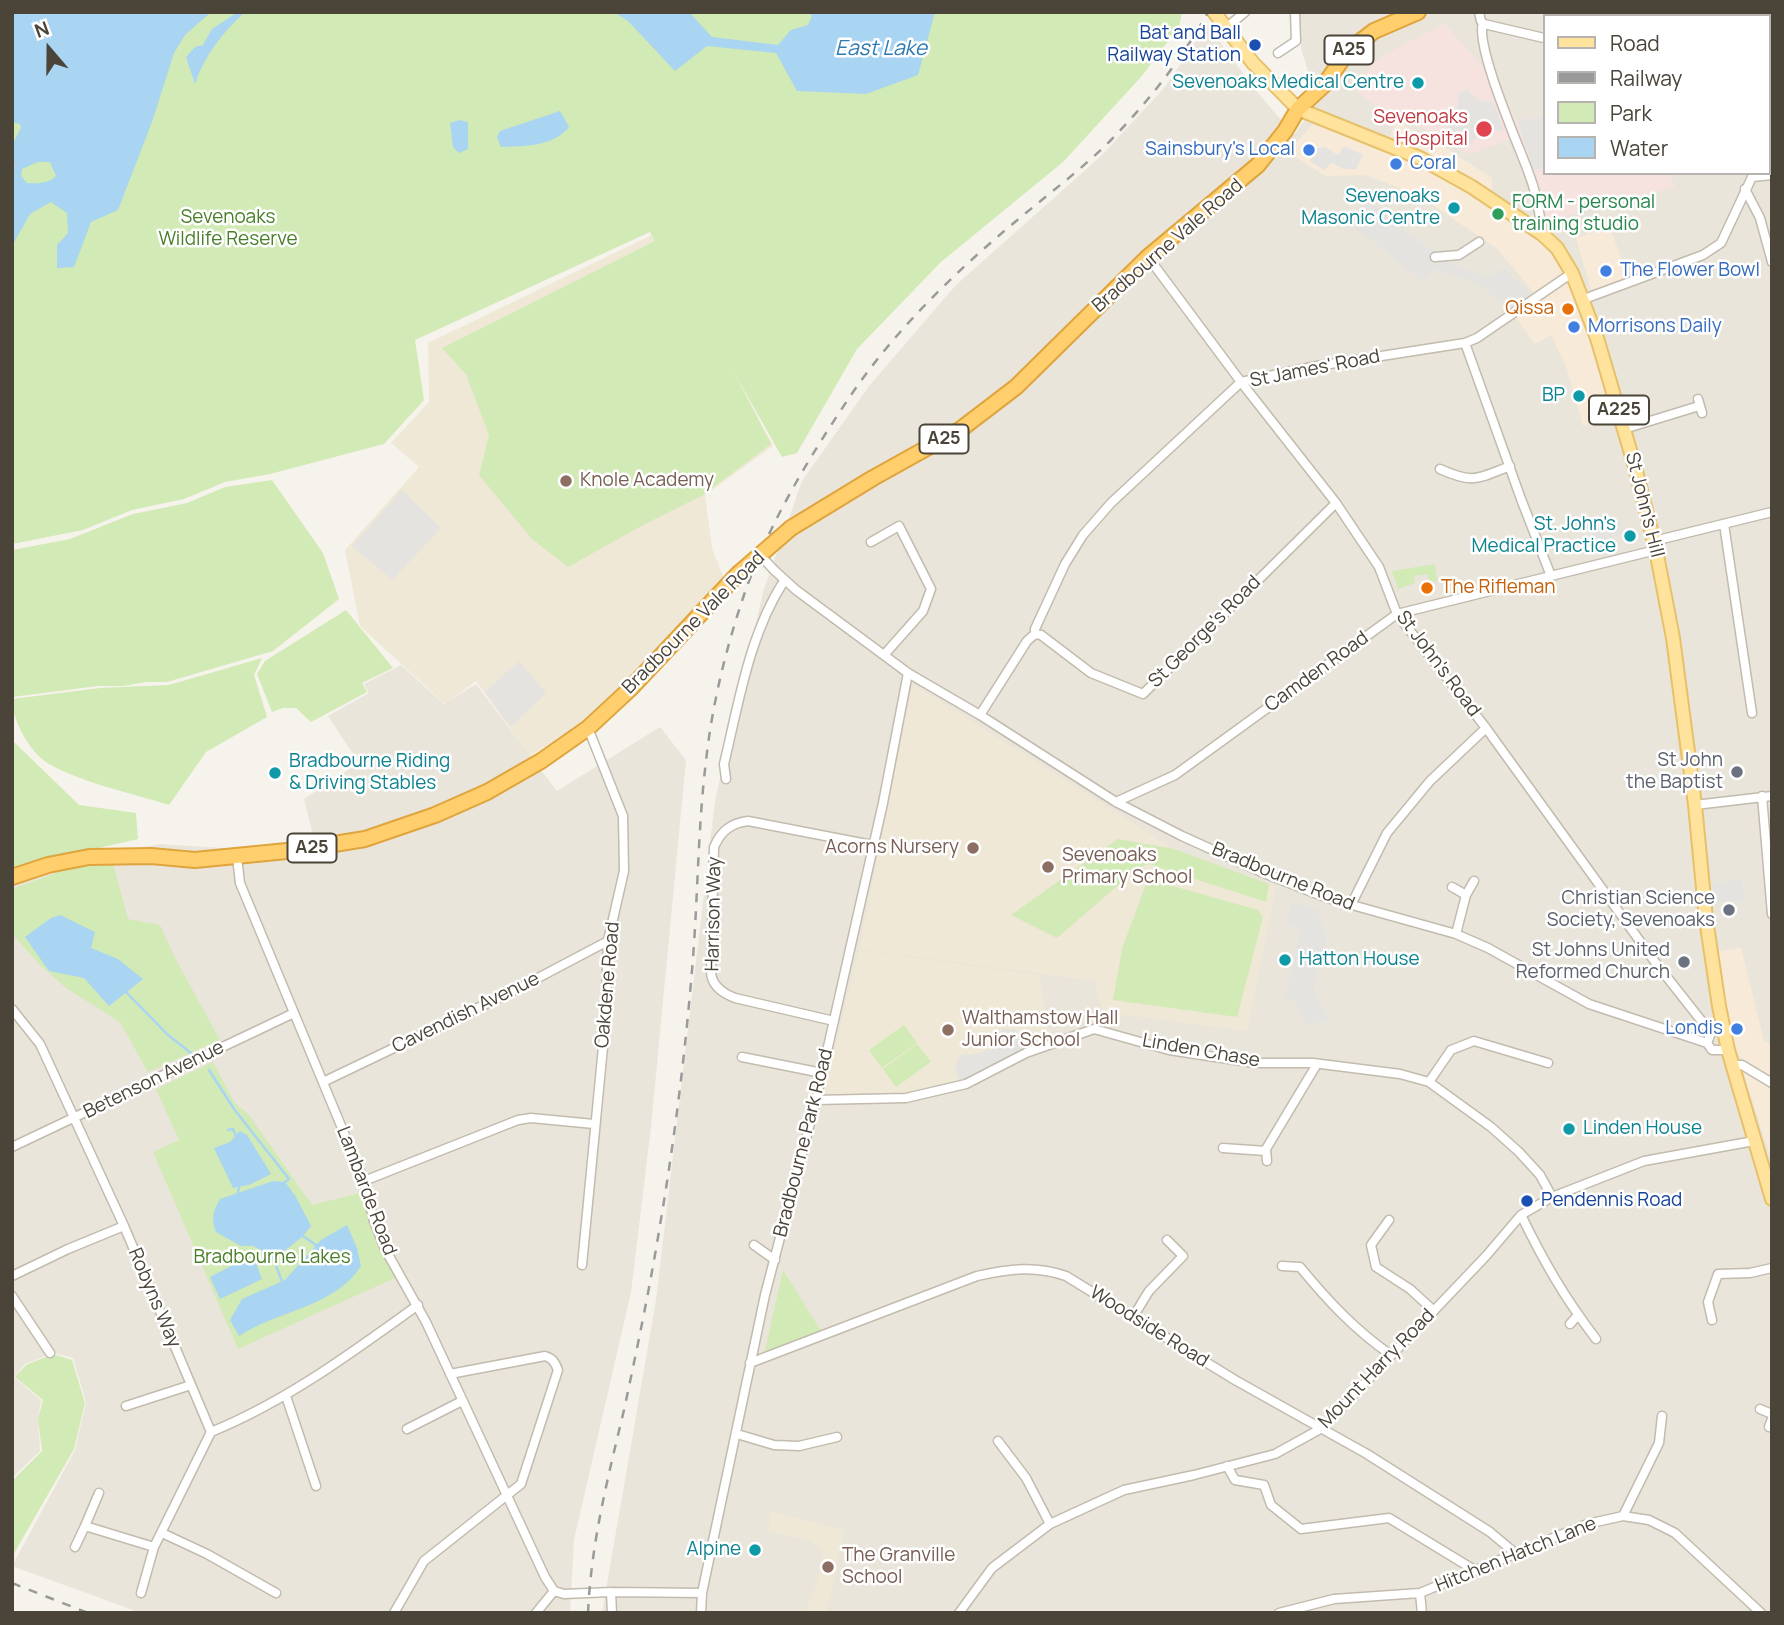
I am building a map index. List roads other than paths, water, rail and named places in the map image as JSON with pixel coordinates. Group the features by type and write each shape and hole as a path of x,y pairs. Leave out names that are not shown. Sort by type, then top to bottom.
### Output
{"highway":[{"name":"A25","path":"1298,109 1325,84 1354,46 1380,28 1418,12"},
{"name":"Bradbourne Vale Road","path":"12,877 48,865 89,857 150,856 195,860 297,850 365,839 435,815 487,792 541,761 588,728 630,689 738,573 791,528 961,429 1039,366 1149,257 1258,166 1298,109"}],"main road":[{"name":"A225","path":"1213,12 1259,69 1298,109"},
{"name":"St John's Hill","path":"1298,109 1420,158 1472,187 1542,234 1557,248 1584,299 1624,429 1655,546 1673,638 1695,805 1710,953 1733,1065"},
{"name":"A225","path":"1733,1065 1772,1199"}],"street":[{"path":"1226,28 1245,12"},
{"path":"1278,53 1296,41 1295,12"},
{"path":"1479,12 1487,57 1534,189 1542,234"},
{"path":"1483,23 1542,38"},
{"path":"1584,299 1703,255 1721,243 1752,177 1772,175"},
{"path":"1745,189 1760,218 1772,262"},
{"path":"1435,257 1459,255 1479,242"},
{"name":"St John's Road","path":"1149,257 1241,382 1336,503 1379,567 1397,614 1486,728 1653,958 1711,1033"},
{"name":"St James' Road","path":"1035,634 1034,629 1065,564 1083,534 1111,503 1241,382 1317,366 1465,342 1477,338 1572,273"},
{"path":"1465,342 1551,576"},
{"path":"1624,429 1700,406"},
{"path":"1440,469 1460,478 1474,480 1510,467"},
{"name":"St George's Road","path":"1035,634 1041,635 1091,673 1143,694 1336,503"},
{"name":"Camden Road","path":"1116,802 1175,775 1397,614 1551,576 1772,512"},
{"path":"1724,524 1752,713"},
{"path":"871,542 899,526 931,590 923,611 884,655"},
{"name":"Bradbourne Road","path":"760,555 783,581 908,673 980,715 1116,802 1182,836 1266,874 1351,905 1456,934 1488,948 1589,1004 1707,1043 1712,1049 1728,1050"},
{"path":"726,779 724,764 753,648 772,600 783,581"},
{"path":"980,715 1027,640 1035,634"},
{"name":"Bradbourne Park Road","path":"701,1613 702,1593 750,1363 816,1100 883,803 908,673"},
{"name":"Oakdene Road","path":"582,1265 605,1026 608,941 624,870 623,816 588,728"},
{"path":"1351,905 1387,833 1430,781 1486,728"},
{"path":"1762,796 1772,914"},
{"path":"1695,805 1772,796"},
{"name":"Harrison Way","path":"834,1021 735,998 723,993 714,983 710,971 714,847 725,829 748,821 872,845"},
{"name":"Lambarde Road","path":"237,857 240,883 364,1181 379,1234 418,1305 545,1577 554,1591"},
{"path":"1456,934 1466,895 1474,881"},
{"path":"1452,887 1466,895"},
{"name":"Cavendish Avenue","path":"323,1082 517,989 608,941"},
{"name":"Robyns Way","path":"12,1009 40,1044 75,1118 211,1432"},
{"name":"Betenson Avenue","path":"12,1146 294,1013"},
{"path":"1707,1043 1711,1033 1724,1027"},
{"name":"Linden Chase","path":"816,1100 906,1098 966,1084 1026,1053 1094,1029 1182,1052 1255,1063 1317,1064 1400,1074 1429,1082 1491,1127 1519,1152 1540,1175 1552,1197"},
{"path":"1429,1082 1451,1050 1474,1041 1548,1063"},
{"path":"743,1057 822,1073"},
{"path":"1223,1148 1266,1156 1317,1064"},
{"path":"1733,1065 1742,1065 1772,1083"},
{"path":"364,1181 517,1120 531,1118 594,1124"},
{"name":"Mount Harry Road","path":"959,1613 992,1568 1050,1524 1124,1490 1275,1454 1322,1428 1486,1256 1521,1215 1552,1197 1644,1161 1754,1141"},
{"path":"1521,1215 1544,1263 1596,1339"},
{"path":"1389,1220 1371,1245 1376,1267 1410,1289 1434,1311"},
{"path":"12,1276 58,1253 124,1226"},
{"path":"1133,1317 1149,1291 1183,1256 1167,1240"},
{"path":"754,1245 775,1260"},
{"path":"1282,1266 1300,1267 1362,1334 1391,1355"},
{"path":"1368,1274 1376,1267"},
{"path":"1712,1320 1708,1302 1718,1274 1750,1273 1772,1268"},
{"name":"Woodside Road","path":"750,1363 977,1276 1004,1270 1048,1270 1066,1276 1235,1380 1322,1428 1484,1528 1515,1553"},
{"path":"12,1296 50,1353"},
{"path":"141,1593 154,1547 211,1432 286,1396 418,1305"},
{"path":"1570,1324 1578,1315"},
{"path":"394,1613 424,1561 521,1484 558,1370 550,1357 539,1356 450,1374"},
{"path":"126,1406 191,1385"},
{"path":"286,1396 316,1486"},
{"path":"407,1429 462,1401"},
{"path":"1760,1409 1771,1420"},
{"path":"1623,1516 1659,1443 1662,1416"},
{"path":"737,1434 774,1445 799,1446 837,1437"},
{"path":"998,1441 1026,1478 1050,1524"},
{"path":"1227,1466 1235,1480 1264,1485 1271,1505 1301,1530 1389,1518 1476,1571"},
{"path":"75,1547 99,1493"},
{"name":"Hitchen Hatch Lane","path":"1279,1613 1334,1599 1420,1593 1587,1524 1623,1516 1649,1520 1675,1534 1761,1613"},
{"path":"85,1526 154,1547"},
{"path":"162,1533 206,1553 276,1593"},
{"path":"536,1613 554,1591 564,1594 702,1593"},
{"path":"611,1592 612,1613"},
{"path":"1420,1593 1422,1613"}],"water":[{"path":"12,12 211,12 185,35 174,53 152,122 118,210 91,222 74,267 57,268 57,245 68,233 67,213 51,202 30,214 12,246 12,175 15,167 12,165 12,141 21,128 20,124 12,122","holes":["38,162 50,162 56,176 50,180 27,183 21,176 22,169"]},
{"path":"238,12 242,15 214,46 195,84 186,57 195,47 203,45 212,29"},
{"name":"East Lake","path":"614,12 689,12 712,37 778,45 791,30 808,25 812,16 809,12 935,12 918,75 866,94 797,91 776,53 707,46 675,71 628,21"},
{"path":"560,111 569,127 562,134 538,144 501,147 497,137 500,131"},
{"path":"459,120 468,122 468,149 459,153 453,147 450,123"},
{"path":"60,915 95,932 91,948 118,959 143,979 109,1006 84,978 49,971 25,937 51,918"},
{"path":"240,1131 247,1135 271,1174 249,1185 233,1188 214,1148 230,1142"},
{"path":"273,1181 285,1182 296,1197 311,1226 303,1236 279,1255 272,1256 253,1246 241,1246 216,1232 213,1215 220,1199"},
{"path":"347,1225 361,1266 350,1280 321,1300 254,1327 239,1336 230,1320 242,1299 285,1280 321,1240"},
{"path":"254,1258 262,1279 220,1299 210,1277"}],"waterway":[{"path":"126,992 168,1035 191,1053"},
{"path":"209,1070 234,1109 289,1179 285,1182"},
{"path":"228,1130 233,1129 236,1136"},
{"path":"238,1193 239,1187"},
{"path":"303,1236 316,1245"},
{"path":"272,1256 282,1281"}],"railway":[{"path":"588,1613 596,1536 648,1295 675,1125 690,991 701,810 712,719 731,635 754,569 777,518 804,469 849,398 885,349 926,304 970,262 1111,140 1164,79 1208,12"},
{"path":"12,1583 88,1613"}],"place":[{"name":"Bat and Ball Railway Station","path":"1255,45"},
{"name":"Sevenoaks Medical Centre","path":"1418,83"},
{"name":"Sevenoaks Hospital","path":"1484,129"},
{"name":"Sainsbury's Local","path":"1309,150"},
{"name":"Coral","path":"1396,164"},
{"name":"Sevenoaks Masonic Centre","path":"1454,208"},
{"name":"FORM - personal training studio","path":"1498,214"},
{"name":"The Flower Bowl","path":"1606,271"},
{"name":"Qissa","path":"1568,309"},
{"name":"Morrisons Daily","path":"1574,327"},
{"name":"BP","path":"1579,396"},
{"name":"Knole Academy","path":"566,481"},
{"name":"St. John's Medical Practice","path":"1630,536"},
{"name":"The Rifleman","path":"1427,588"},
{"name":"St John the Baptist","path":"1737,772"},
{"name":"Bradbourne Riding & Driving Stables","path":"275,773"},
{"name":"Acorns Nursery","path":"973,848"},
{"name":"Sevenoaks Primary School","path":"1048,867"},
{"name":"Christian Science Society, Sevenoaks","path":"1729,910"},
{"name":"Hatton House","path":"1285,960"},
{"name":"St Johns United Reformed Church","path":"1684,962"},
{"name":"Londis","path":"1737,1029"},
{"name":"Walthamstow Hall Junior School","path":"948,1030"},
{"name":"Linden House","path":"1569,1129"},
{"name":"Pendennis Road","path":"1527,1201"},
{"name":"Alpine","path":"755,1550"},
{"name":"The Granville School","path":"828,1567"}],"park label":[{"name":"Sevenoaks Wildlife Reserve","path":"228,229"},
{"name":"Bradbourne Lakes","path":"272,1258"}]}
